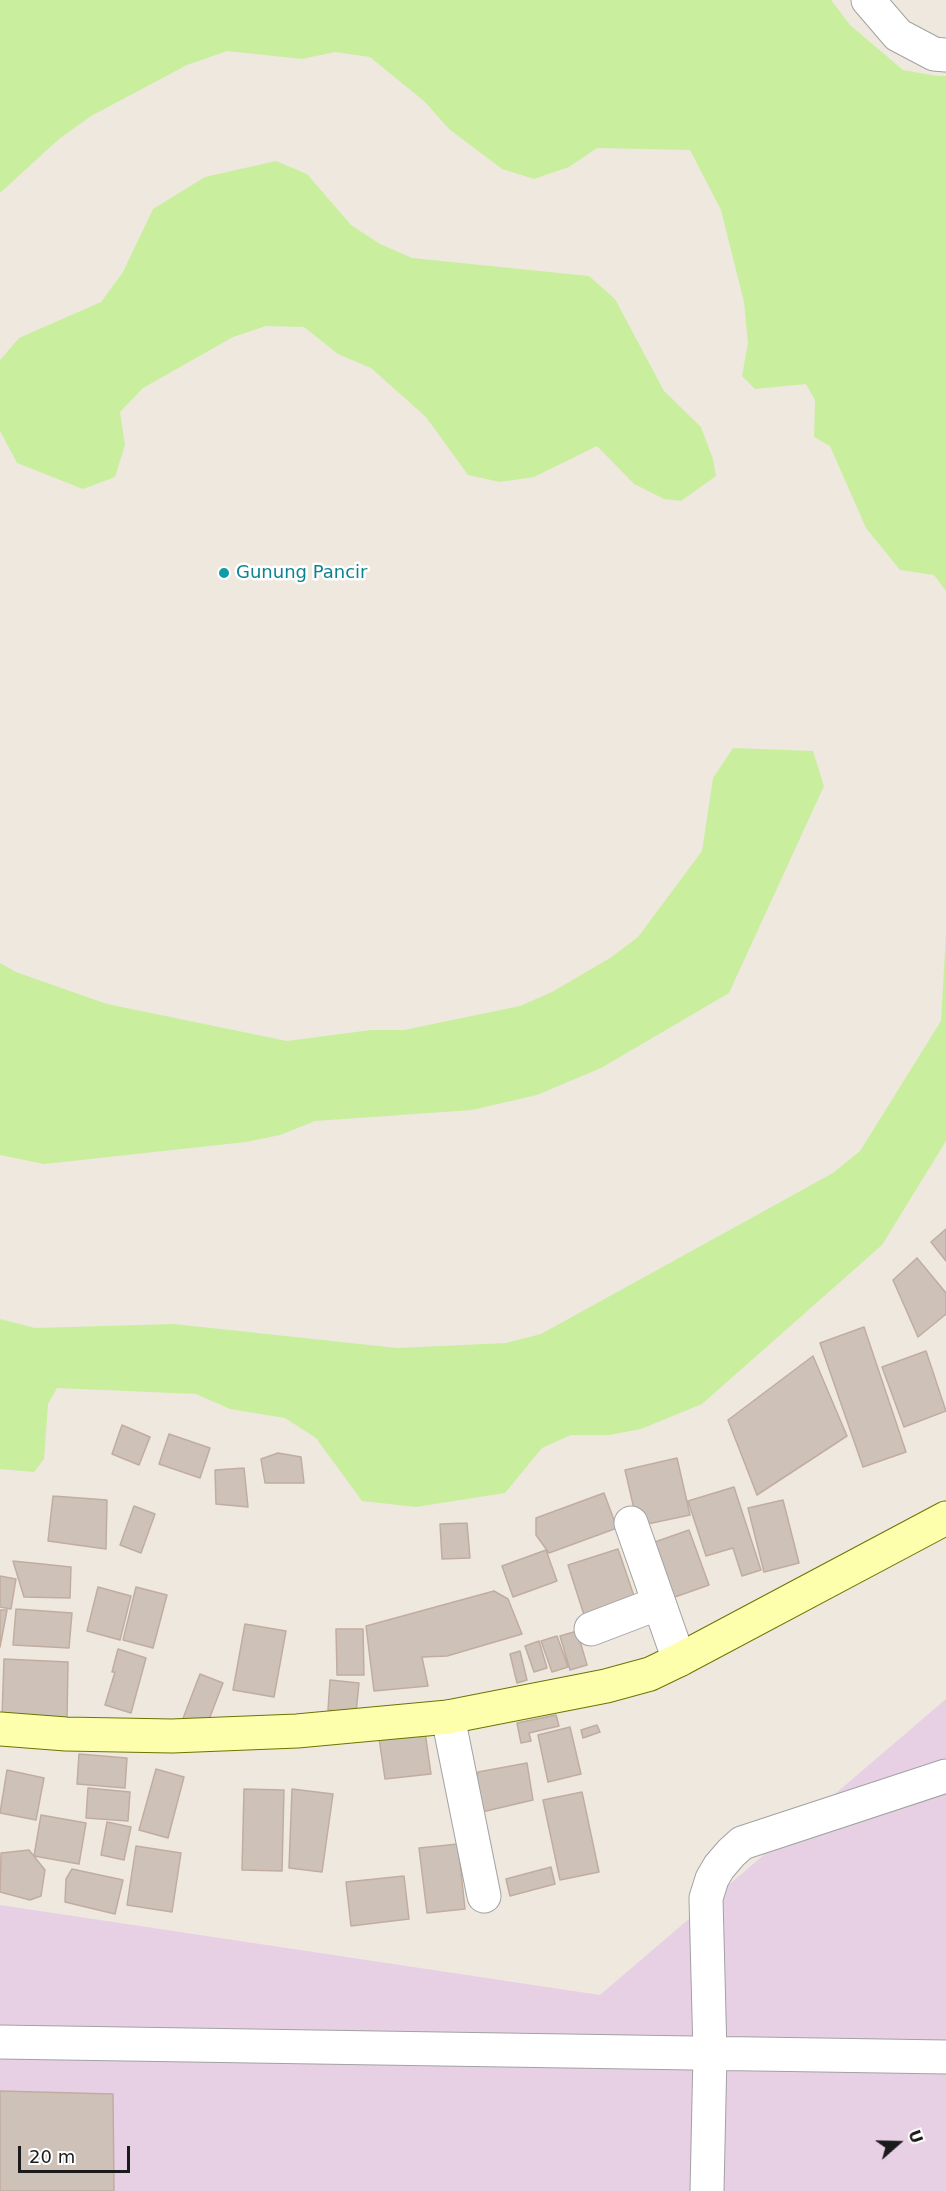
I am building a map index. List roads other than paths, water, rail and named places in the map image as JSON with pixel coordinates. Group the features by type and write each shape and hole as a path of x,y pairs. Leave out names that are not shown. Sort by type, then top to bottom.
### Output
{"street":[{"path":"868,0 898,35 933,54 946,55"},
{"path":"0,1729 66,1734 172,1736 297,1731 448,1717 606,1686 650,1674 679,1660 946,1518"},
{"path":"630,1523 679,1660"},
{"path":"591,1629 659,1604"},
{"path":"448,1717 484,1896"},
{"path":"707,2191 710,2054 706,1898 715,1873 731,1852 742,1843 946,1776"},
{"path":"0,2042 946,2057"}],"place":[{"name":"Gunung Pancir","path":"224,573"}]}
